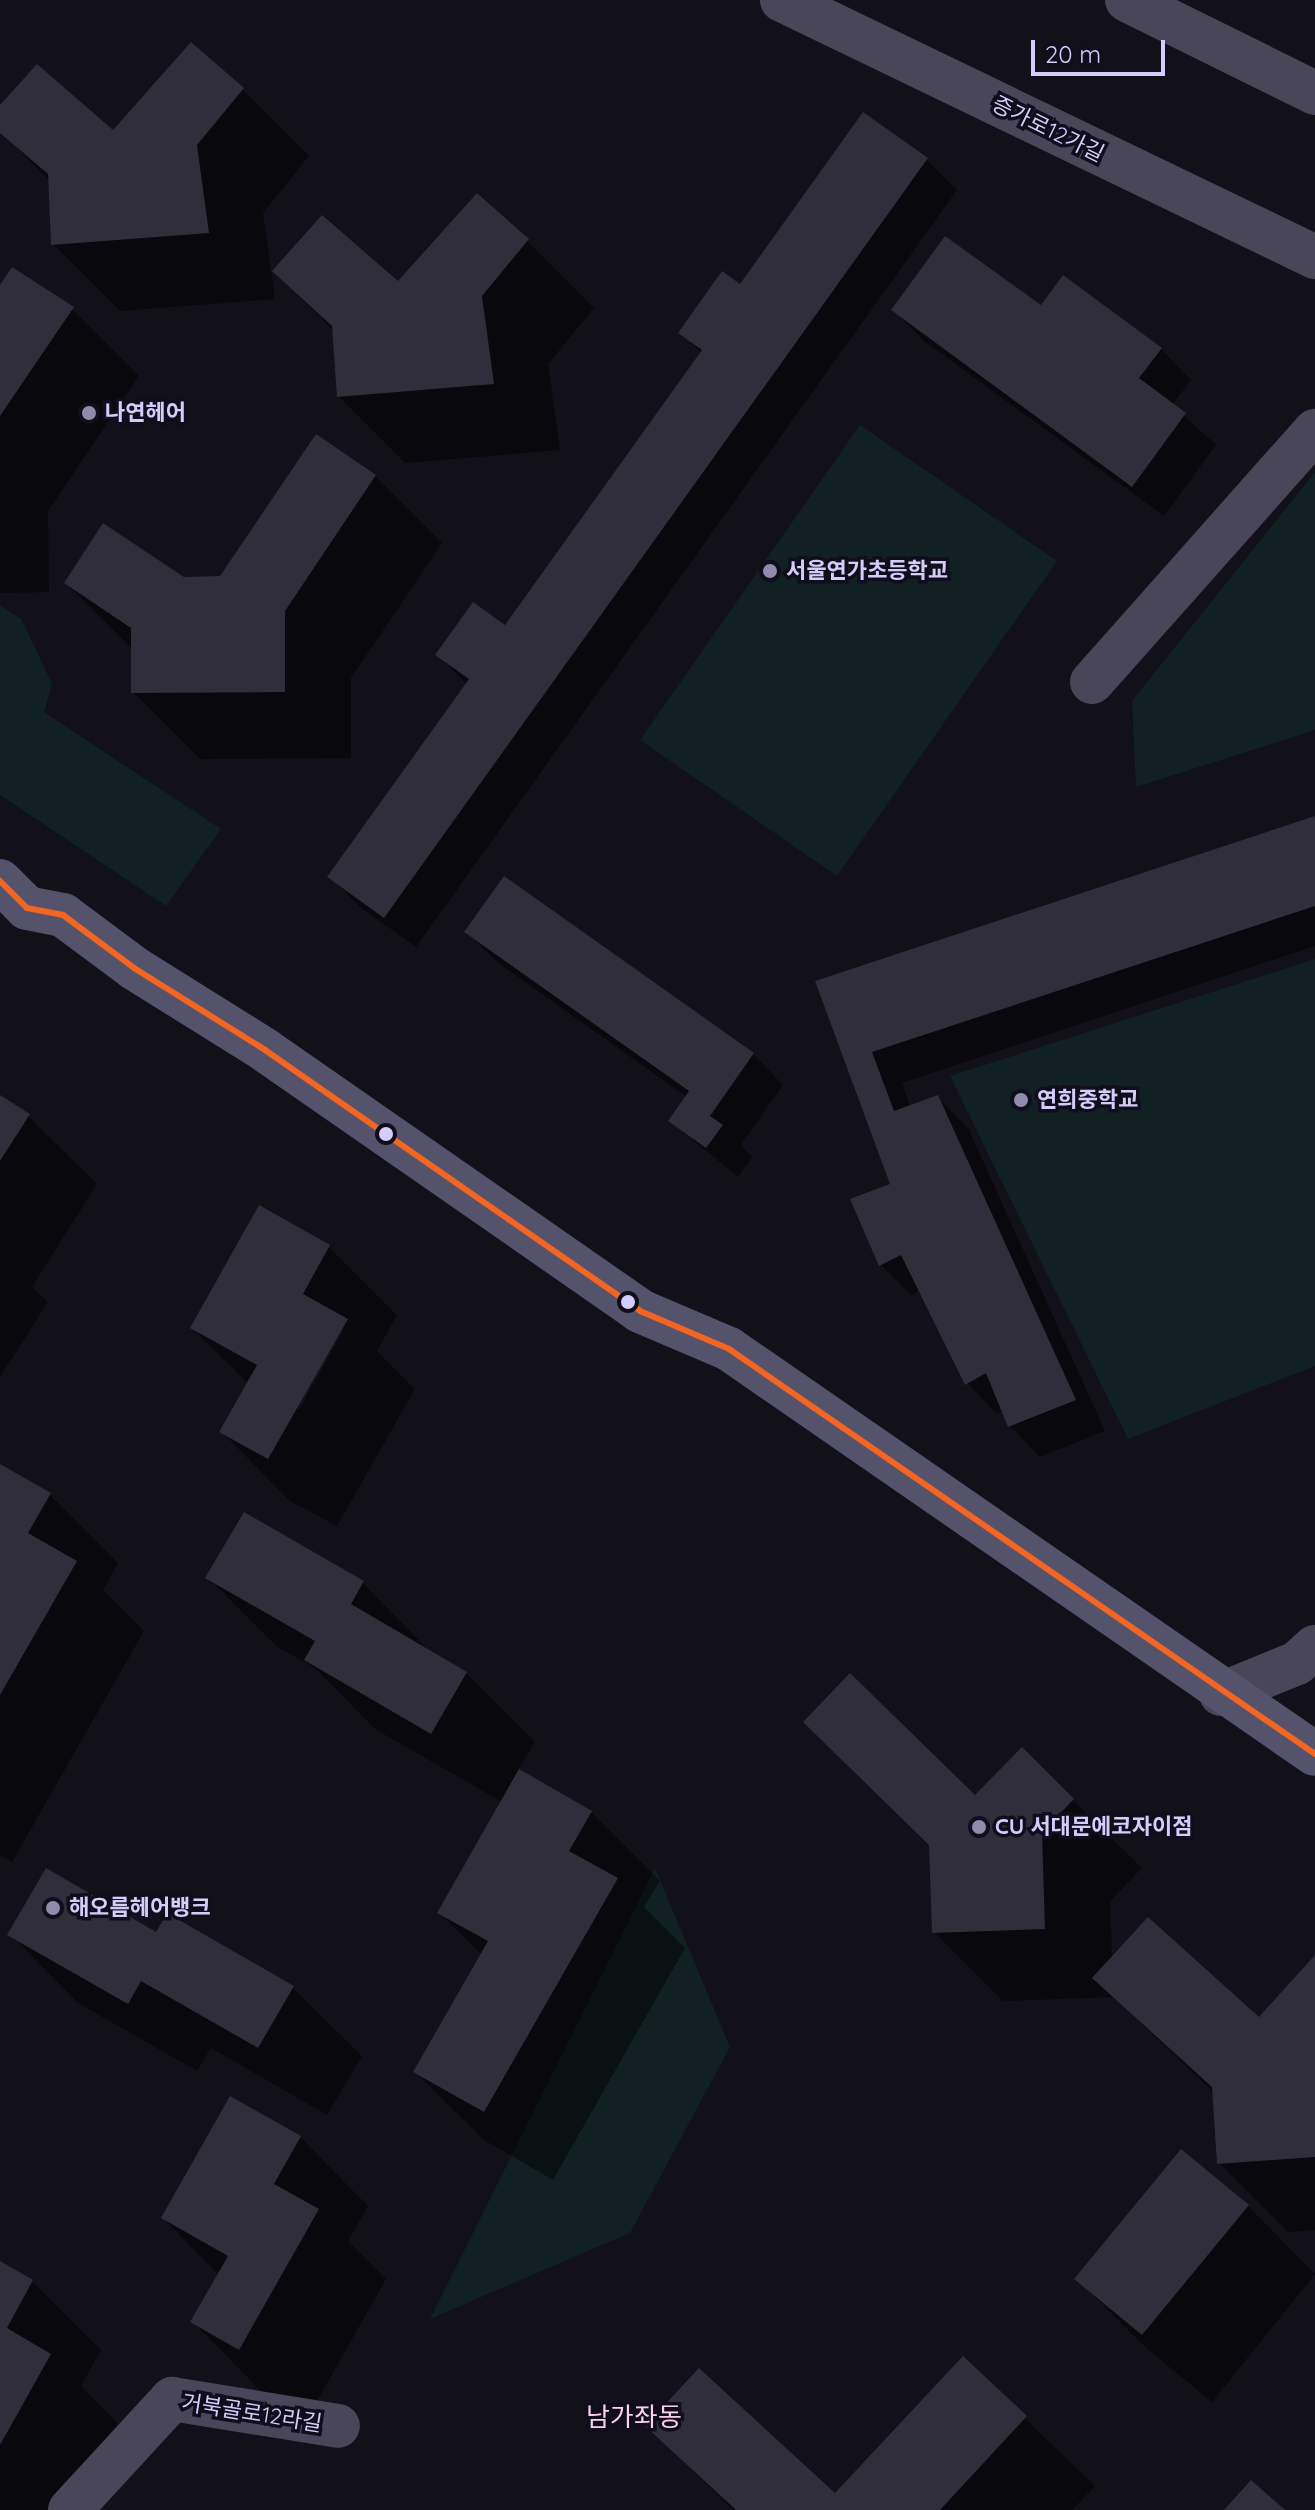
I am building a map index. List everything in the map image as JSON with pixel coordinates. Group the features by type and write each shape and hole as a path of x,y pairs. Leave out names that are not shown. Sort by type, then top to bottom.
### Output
{"main road":[{"path":"0,881 27,908 63,915 134,968 265,1050 640,1311 729,1349 1221,1694 1315,1754"}],"street":[{"name":"증가로12가길","path":"782,0 1315,257"},
{"path":"1127,0 1315,93"},
{"path":"1092,682 1315,431"},
{"path":"1221,1694 1297,1663 1315,1647"},
{"name":"거북골로12라길","path":"70,2510 172,2399 338,2426"}],"shaded area":[{"path":"860,425 1057,561 837,876 640,740"},
{"path":"1315,472 1315,730 1136,787 1132,701"},
{"path":"0,605 22,620 52,684 44,712 221,829 166,906 0,795"},
{"path":"1315,959 1315,1366 1128,1439 950,1076"},
{"path":"655,1868 730,2047 630,2233 430,2319"}],"building":[{"path":"191,42 244,88 197,145 209,233 51,245 48,174 0,133 0,105 37,64 113,130"},
{"path":"863,112 928,158 384,918 327,877 469,679 435,655 473,602 505,625 702,350 678,333 722,271 740,284"},
{"path":"477,193 529,239 482,296 494,384 337,397 332,326 272,271 322,215 398,281"},
{"path":"945,236 1041,305 1063,275 1162,348 1139,378 1186,413 1132,487 891,310"},
{"path":"12,267 74,307 0,416 0,285"},
{"path":"316,434 376,475 285,611 285,692 131,693 131,628 64,583 103,523 184,577 220,576"},
{"path":"1315,816 1315,906 872,1052 894,1111 938,1095 1076,1400 1008,1427 986,1373 965,1385 901,1255 879,1266 850,1199 890,1184 815,981"},
{"path":"504,876 754,1053 710,1116 723,1125 706,1148 668,1121 689,1091 464,932"},
{"path":"0,1095 30,1114 0,1161"},
{"path":"259,1205 330,1245 303,1294 348,1319 268,1459 219,1432 257,1365 190,1328"},
{"path":"0,1464 51,1493 28,1533 77,1561 0,1695"},
{"path":"244,1512 364,1581 351,1604 467,1672 431,1734 304,1660 315,1641 205,1578"},
{"path":"850,1673 975,1795 1022,1747 1074,1799 1042,1832 1045,1929 932,1933 929,1845 803,1722"},
{"path":"519,1769 592,1811 569,1851 618,1878 484,2112 413,2072 488,1941 437,1913"},
{"path":"46,1868 156,1932 167,1913 294,1986 258,2048 141,1981 128,2004 7,1935"},
{"path":"1148,1917 1259,2017 1315,1955 1315,2157 1217,2164 1212,2087 1092,1978"},
{"path":"230,2096 301,2136 274,2184 319,2209 239,2350 190,2322 228,2256 161,2218"},
{"path":"1181,2149 1249,2205 1142,2335 1074,2279"},
{"path":"0,2261 33,2280 7,2328 51,2354 0,2445"},
{"path":"963,2356 1027,2416 940,2510 736,2510 645,2426 699,2368 835,2493"},
{"path":"1251,2480 1285,2510 1224,2510"}],"transit line":[{"path":"0,881 27,908 63,915 134,968 265,1050 640,1311 729,1349 1315,1754"}],"place":[{"name":"나연헤어","path":"89,413"},
{"name":"서울연가초등학교","path":"770,571"},
{"name":"연희중학교","path":"1021,1100"},
{"name":"CU 서대문에코자이점","path":"979,1827"},
{"name":"해오름헤어뱅크","path":"53,1908"}],"district":[{"name":"남가좌동","path":"634,2417"}]}
